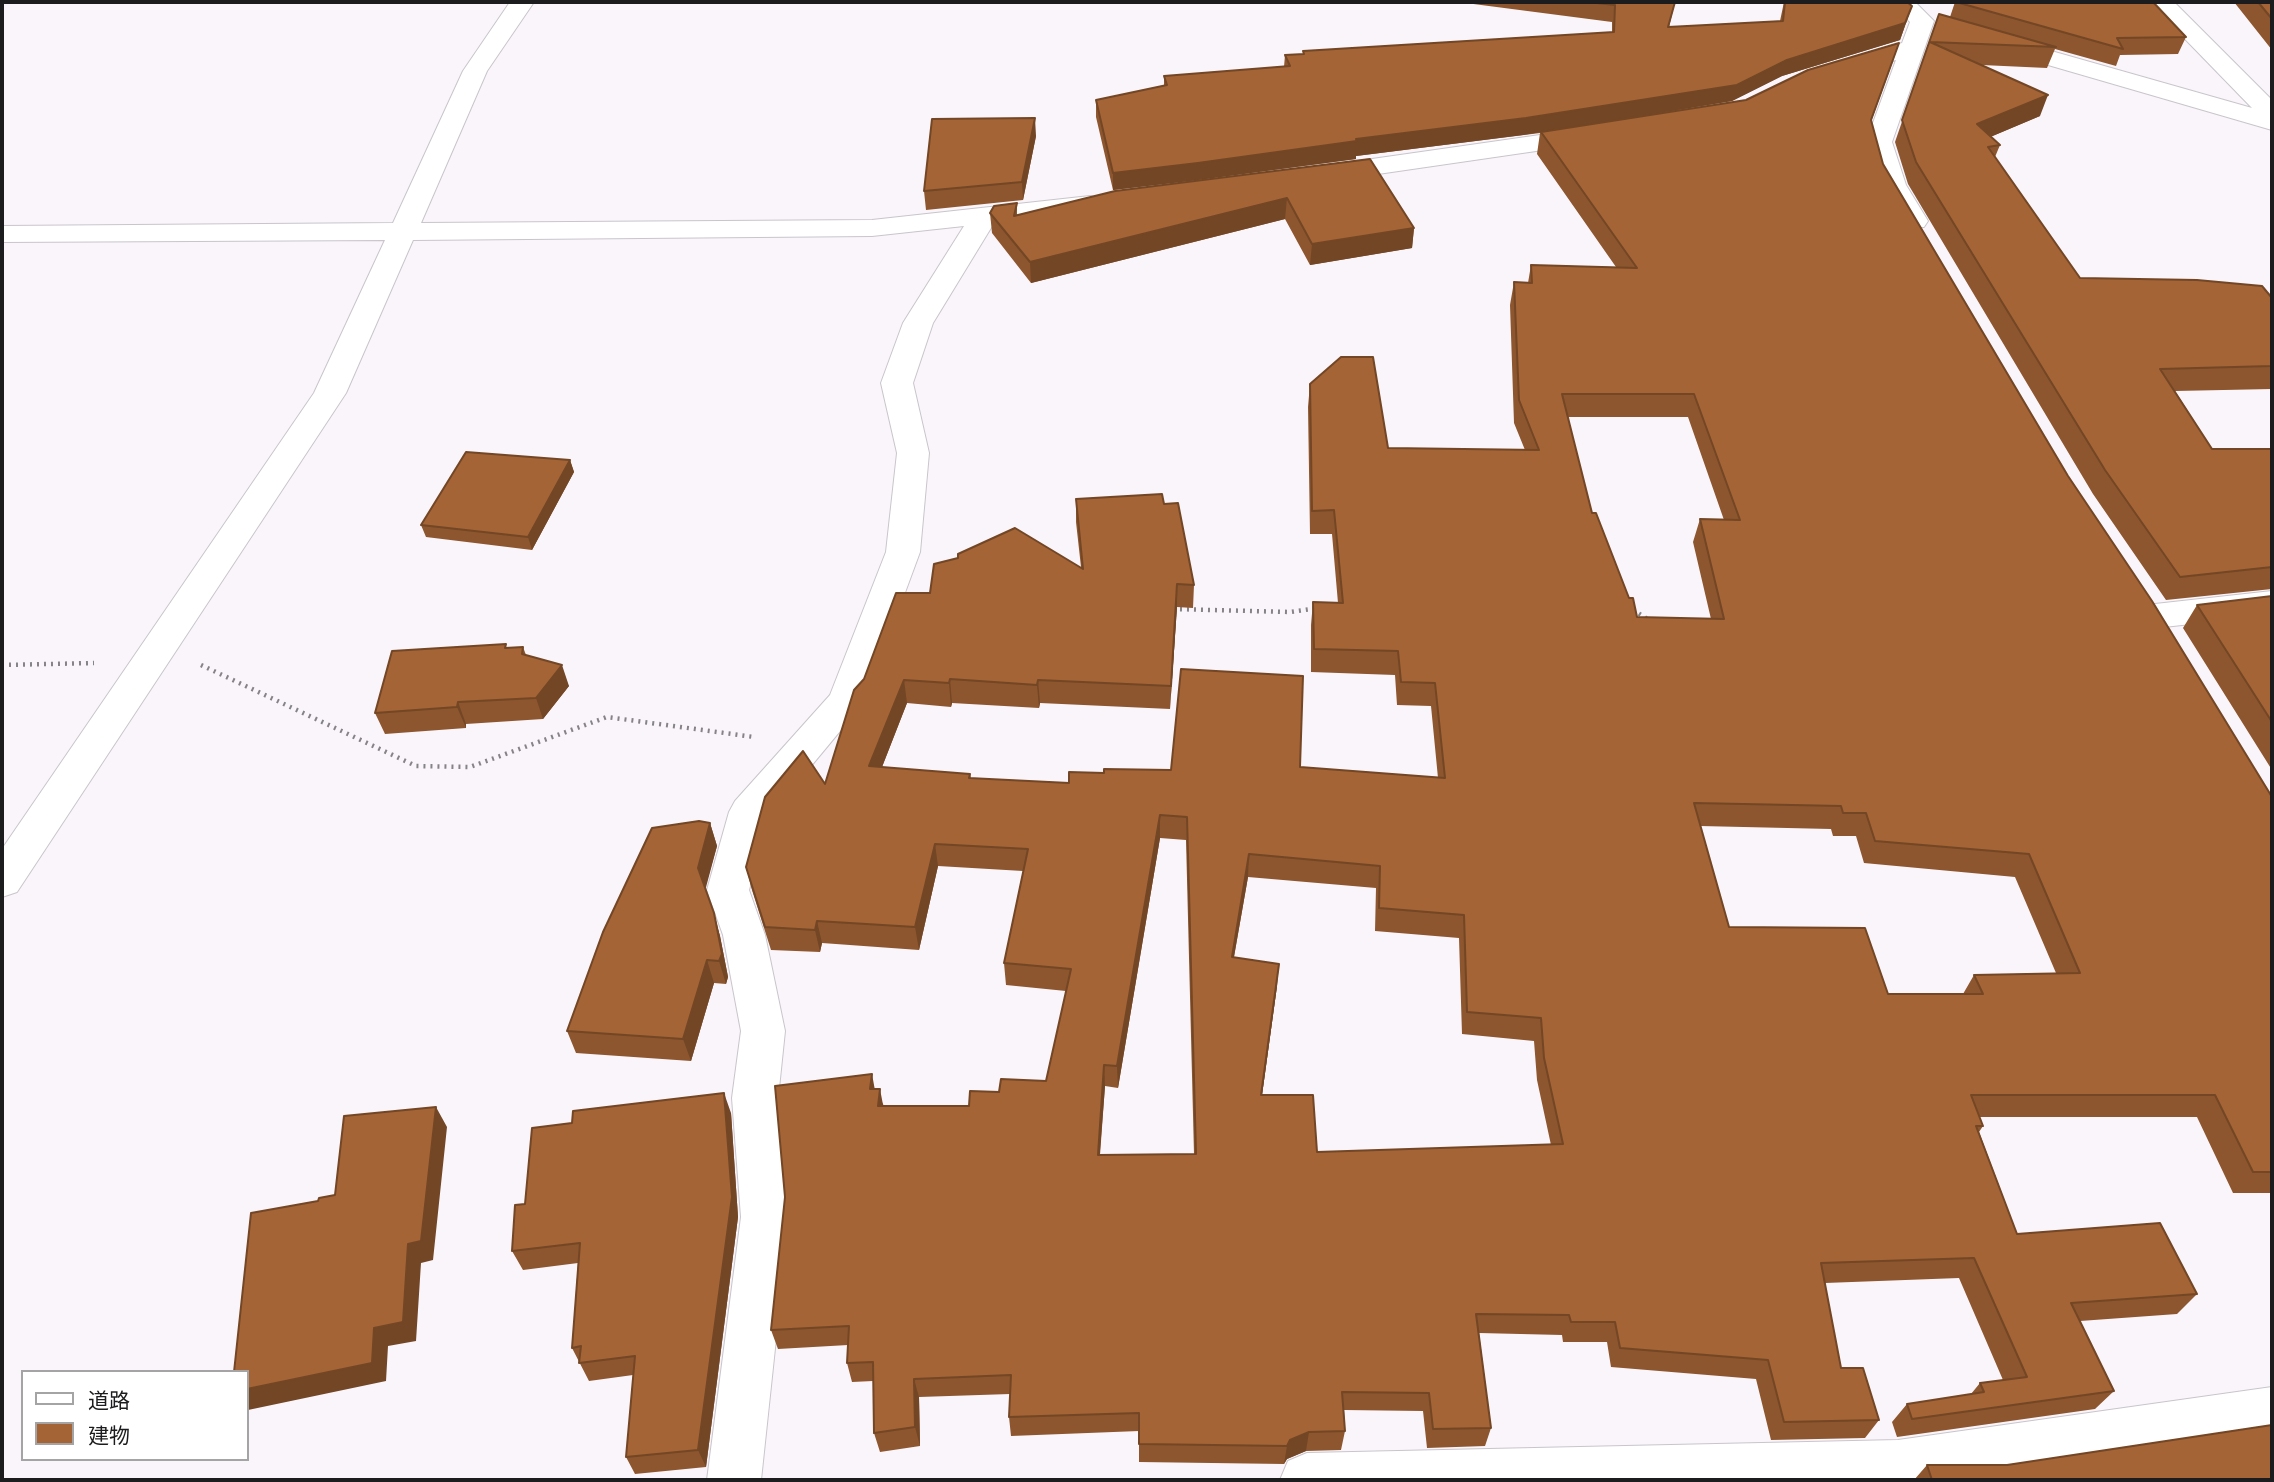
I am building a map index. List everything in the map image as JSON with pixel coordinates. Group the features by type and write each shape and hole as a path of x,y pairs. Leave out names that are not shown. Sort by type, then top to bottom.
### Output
{"street":[{"path":"2,881 330,393 400,232 475,71 522,2"},
{"path":"1901,2 1918,34 1879,142 1892,185 1926,241"},
{"path":"2161,2 2272,114"},
{"path":"1816,77 1918,34 1948,29"},
{"path":"1973,36 2272,122"},
{"path":"1292,179 1614,132"},
{"path":"2,234 872,228 1119,201"},
{"path":"734,1480 765,1217 755,1098 763,1031 744,935 728,890 748,811 810,745 846,701 903,552 913,453 897,383 918,323 984,217"},
{"path":"2176,650 2148,605 2272,603"},
{"path":"1307,1480 1898,1467 2272,1413"}],"path":[{"path":"1168,609 1290,612 1330,606"},
{"path":"1631,609 1651,621"},
{"path":"2,665 151,662 199,664 416,766 470,767 607,717 810,745"}],"building":[{"path":"1587,2 1675,2 1668,27 1783,21 1785,2 1907,2 1912,6 1905,23 1787,60 1737,85 1526,118 1113,173 1096,100 1167,85 1164,76 1290,66 1285,55 1304,54 1303,51 1614,32 1615,5"},
{"path":"1956,2 2153,2 2186,37 2117,38 2123,49"},
{"path":"2258,2 2272,2 2272,19"},
{"path":"1939,14 2056,47 1930,42 2048,95 1977,124 2000,145 1988,147 2080,278 2197,280 2262,286 2272,298 2272,366 2160,369 2212,449 2272,449 2272,567 2180,577 2105,470 1916,162 1902,120"},
{"path":"1899,43 1871,120 1883,164 2068,476 2152,601 2272,797 2272,1172 2253,1172 2215,1095 1971,1095 1983,1126 1976,1126 2017,1234 2160,1223 2197,1294 2071,1303 2114,1391 1912,1419 1907,1404 1984,1392 1980,1383 2027,1377 1974,1258 1821,1263 1841,1368 1863,1368 1879,1420 1784,1422 1768,1360 1620,1348 1615,1322 1571,1322 1569,1315 1476,1314 1491,1428 1433,1429 1429,1393 1342,1392 1345,1431 1309,1432 1290,1440 1287,1446 1139,1444 1139,1413 1009,1417 1011,1375 914,1379 915,1427 874,1433 873,1362 847,1363 849,1326 771,1330 785,1197 775,1086 872,1074 870,1089 880,1089 878,1106 969,1106 970,1091 999,1092 1001,1079 1046,1081 1071,969 1004,963 1028,849 935,844 915,927 817,921 815,930 765,927 746,867 765,797 803,751 825,784 854,690 864,679 896,593 930,593 934,564 958,558 958,554 1015,528 1083,569 1076,499 1162,494 1164,504 1178,503 1194,585 1177,584 1171,686 1038,680 1037,685 950,679 949,683 904,680 869,766 970,774 969,778 1069,783 1069,772 1104,773 1104,769 1171,770 1181,669 1303,676 1300,767 1445,778 1435,683 1401,682 1398,651 1314,649 1313,602 1343,603 1334,510 1312,511 1310,384 1341,357 1373,357 1388,448 1539,450 1519,400 1514,282 1532,283 1531,265 1637,268 1541,132 1746,100 1808,70","holes":["1562,394 1694,394 1740,520 1700,519 1724,619 1637,617 1633,598 1629,598 1596,513 1592,513","1694,803 1841,806 1843,813 1866,813 1875,841 2029,854 2080,973 1974,975 1983,994 1888,994 1865,928 1729,927","1160,815 1187,817 1196,1154 1098,1155 1104,1065 1117,1066","1249,854 1380,866 1379,908 1464,915 1467,1012 1541,1018 1544,1058 1563,1144 1317,1152 1313,1095 1261,1095 1279,964 1232,957"]},
{"path":"1035,118 1022,182 924,191 932,119"},
{"path":"1370,159 1414,228 1312,244 1287,198 1030,262 990,213 994,206 1017,203 1014,216 1115,191"},
{"path":"466,452 570,460 528,537 421,525"},
{"path":"2272,596 2272,722 2197,605"},
{"path":"506,644 505,648 523,647 522,654 562,665 536,698 458,702 457,707 375,713 392,651"},
{"path":"699,821 710,823 698,868 714,913 722,954 719,961 707,960 683,1039 567,1031 603,932 652,828"},
{"path":"724,1093 732,1197 698,1450 626,1457 635,1356 579,1363 581,1346 572,1348 580,1243 512,1251 515,1205 525,1204 532,1128 572,1123 573,1111"},
{"path":"436,1107 421,1241 408,1244 403,1322 374,1328 372,1363 248,1389 248,1370 234,1370 251,1213 318,1201 319,1198 335,1195 344,1116"},
{"path":"2272,1425 2272,1480 1932,1480 1927,1465 2007,1465"}]}
